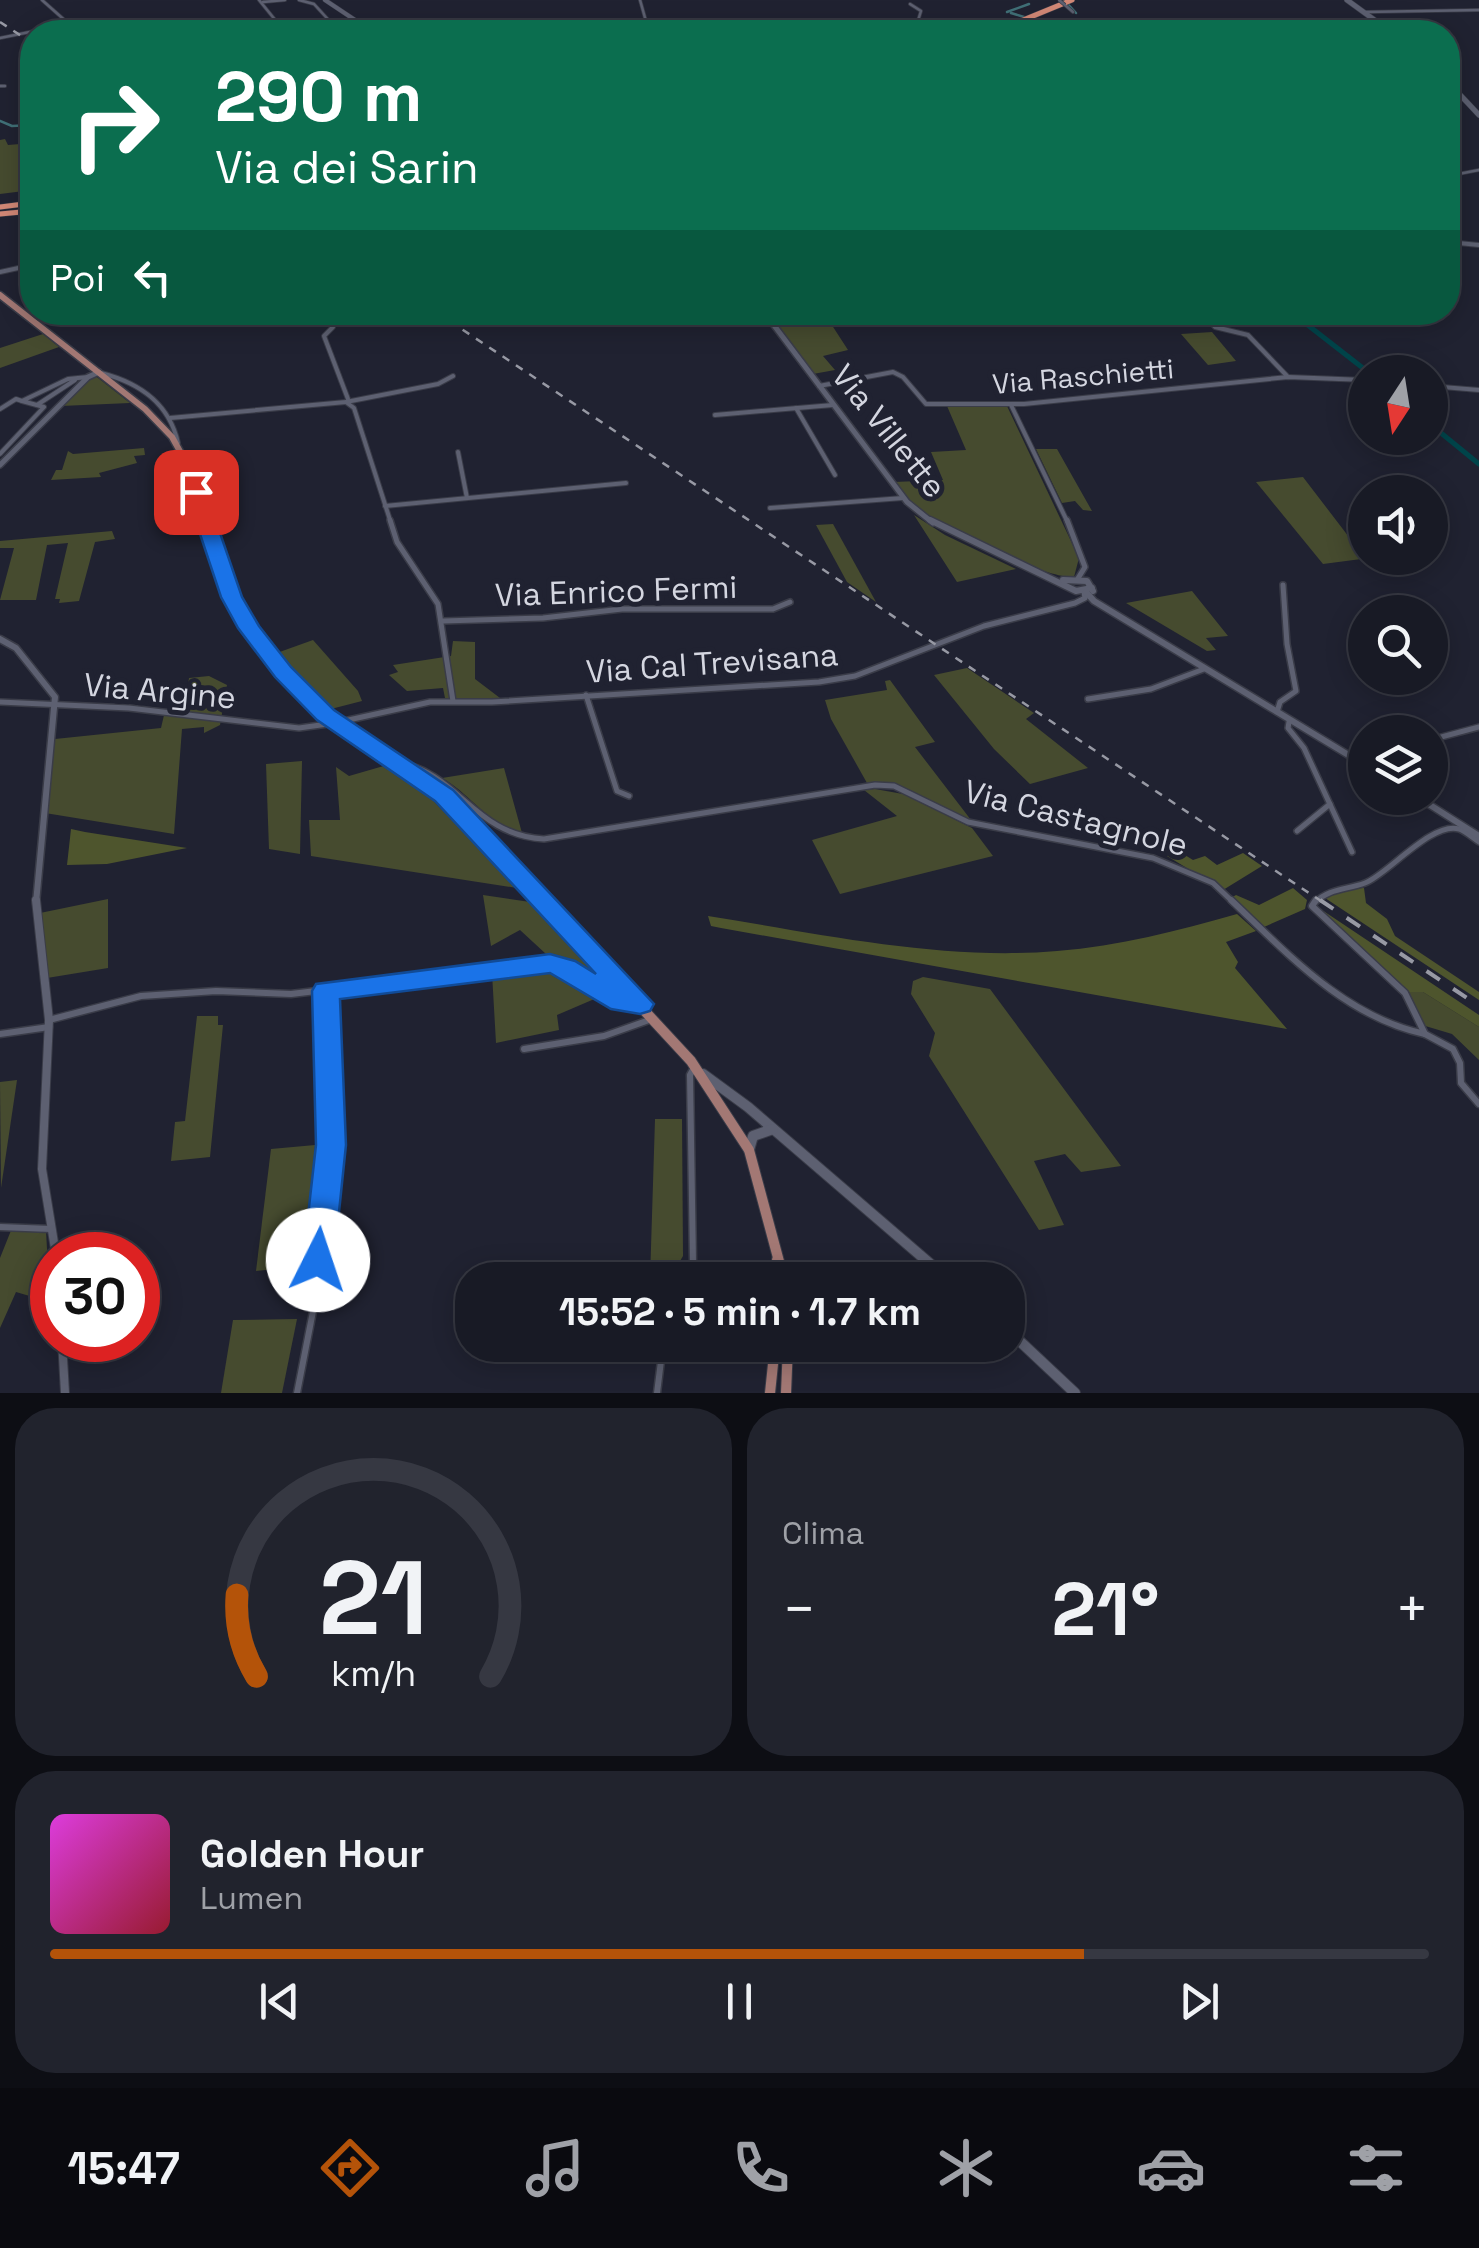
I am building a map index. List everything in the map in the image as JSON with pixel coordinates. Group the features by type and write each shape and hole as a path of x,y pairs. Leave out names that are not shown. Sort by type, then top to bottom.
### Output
{"highway":[{"path":"1023,20 1072,0"},
{"path":"1016,20 1062,2"}],"main road":[{"path":"1347,0 1376,20"},
{"path":"1460,95 1479,115"},
{"path":"0,295 20,310"},
{"path":"39,325 152,415 178,446 242,618 283,672 340,722 444,795 698,1069 749,1150 775,1236 778,1262"},
{"path":"698,1069 928,1262"},
{"path":"749,1150 753,1136 773,1129"},
{"path":"1025,1345 1066,1380 1075,1393"},
{"path":"770,1393 773,1362"},
{"path":"786,1393 787,1362"}],"street":[{"path":"42,0 65,20"},
{"path":"260,1 285,0"},
{"path":"299,0 314,4 329,20"},
{"path":"325,0 355,20"},
{"path":"1062,2 1073,12"},
{"path":"910,4 922,13 919,20"},
{"path":"1366,12 1479,10"},
{"path":"332,325 324,336 347,391 346,402"},
{"name":"Via Villette","path":"774,325 903,498 949,532 1052,579 1088,589 1103,606 1348,755"},
{"path":"1214,325 1248,335 1288,377"},
{"path":"0,409 16,399 42,402 76,380 100,372 129,381 152,395 170,418 178,446"},
{"name":"Via Raschietti","path":"819,386 894,372 903,376 926,404 1011,405 1288,377 1348,379"},
{"path":"170,418 346,402 438,384 453,376"},
{"path":"0,466 88,377"},
{"path":"22,401 68,379 76,380"},
{"path":"1448,387 1479,390"},
{"path":"0,454 44,407 42,402"},
{"path":"346,402 353,407 399,546 434,595 442,621 453,700"},
{"path":"715,415 833,405"},
{"path":"1011,405 1081,550 1088,589 1086,598 1074,603"},
{"path":"796,408 835,475"},
{"path":"0,441 12,440"},
{"path":"458,452 467,498"},
{"path":"385,506 626,483"},
{"path":"770,508 903,498"},
{"path":"1074,603 1081,596 1073,584 1084,570"},
{"name":"Via Villette","path":"1073,584 1088,589"},
{"path":"1276,714 1280,702 1296,690 1287,644 1284,584"},
{"name":"Via Enrico Fermi","path":"442,621 552,618 622,609 773,608 790,602"},
{"name":"Via Cal Trevisana","path":"320,728 412,704 453,700 484,703 820,682 856,676 984,626 1074,603 1103,606"},
{"path":"0,640 16,648 54,694 35,889 49,1024 42,1169 54,1232"},
{"path":"1088,699 1151,689 1204,669"},
{"path":"586,695 617,790 630,796"},
{"name":"Via Argine","path":"0,702 146,710 320,728"},
{"path":"1289,722 1288,728 1304,748 1352,852"},
{"path":"1448,735 1479,727"},
{"name":"Via Castagnole","path":"394,762 408,763 457,791 504,832 538,839 739,812 876,785 894,786 968,822 1183,867 1213,884 1322,986 1402,1030 1425,1034"},
{"path":"1297,831 1330,804"},
{"path":"1447,815 1479,839"},
{"path":"1479,839 1459,829 1447,829 1394,859 1368,884 1338,888 1316,899 1312,906 1405,993 1425,1034 1458,1056 1461,1083 1479,1104"},
{"path":"0,1034 49,1024 140,996 326,991 550,963 566,968 621,1002 640,1004"},
{"path":"296,1393 316,1296 323,1191 331,1145 326,991"},
{"path":"524,1050 658,1022"},
{"path":"694,1262 690,1075 698,1069"},
{"path":"0,1227 54,1229"},
{"path":"64,1362 66,1393"},
{"path":"658,1393 661,1362"}],"green space":[{"path":"5,139 8,145 20,144 20,192 0,194 0,140"},
{"path":"775,325 832,325 848,350 823,356 835,370 813,374"},
{"path":"1212,332 1236,361 1208,365 1181,334"},
{"path":"43,334 59,347 0,368 0,348"},
{"path":"93,374 130,403 61,406"},
{"path":"947,406 1007,406 1079,558 1074,577 1026,565 945,528 917,508 894,482 943,480 931,452 966,450"},
{"path":"144,448 145,455 134,456 137,463 99,473 101,477 51,480 56,470 62,470 68,451 73,454"},
{"path":"1036,449 1057,449 1092,511 1083,510 1075,501 1062,503"},
{"path":"1303,477 1348,536 1348,561 1323,564 1256,482"},
{"path":"914,515 945,535 1016,569 957,582"},
{"path":"833,524 876,602 847,582 816,525"},
{"path":"112,531 115,539 95,542 79,601 59,603 60,599 55,599 68,543 47,545 36,600 0,600 14,548 0,548 0,541"},
{"path":"1192,591 1228,636 1206,638 1216,650 1207,651 1126,603"},
{"path":"313,640 358,691 362,701 327,710 274,654"},
{"path":"453,641 475,642 475,679 500,698 445,698 443,688 407,691 389,675 398,672 393,665 451,656"},
{"path":"967,668 1034,713 1026,719 1088,768 1030,784 994,749 934,675"},
{"path":"209,676 227,685 220,725 204,733 204,727 182,729 174,834 45,813 55,739 161,728 165,711 184,714 189,678"},
{"path":"890,680 935,742 915,747 971,820 908,789 867,783 831,719 825,700 887,690 885,681"},
{"path":"302,761 300,854 269,849 266,764"},
{"path":"387,765 424,791 517,888 311,856 309,820 340,820 336,767 349,776"},
{"path":"504,768 522,833 500,824 442,778"},
{"path":"864,790 903,794 972,828 993,856 840,894 812,840 897,816"},
{"path":"71,829 187,848 107,864 67,865"},
{"path":"1180,852 1193,860 1205,856 1217,865 1243,853 1262,866 1223,890 1167,856"},
{"path":"1293,888 1307,900 1305,909 1264,927 1231,898 1236,895 1259,905"},
{"path":"1364,888 1366,903 1387,919 1395,936 1479,992 1479,1000 1325,898 1341,889"},
{"path":"483,895 530,902 613,991 557,1015 559,1030 496,1043 492,973 559,966 520,930 491,946"},
{"path":"108,899 108,968 47,978 40,913"},
{"path":"1316,906 1479,1015 1479,1027 1423,992 1405,992"},
{"path":"1237,914 1256,931 1226,942 1238,962 1235,968 1287,1029 721,928 711,926 708,916 882,944 1014,953 1126,942"},
{"path":"923,977 990,989 1121,1166 1081,1172 1065,1154 1034,1161 1064,1225 1039,1230 929,1056 935,1033 911,994 913,981"},
{"path":"1406,992 1423,992 1479,1027 1479,1060 1452,1034 1422,1025"},
{"path":"197,1016 218,1016 218,1025 223,1025 210,1157 171,1161 175,1122 185,1121"},
{"path":"17,1080 1,1188 0,1082"},
{"path":"655,1119 682,1119 683,1256 680,1262 651,1262"},
{"path":"315,1145 304,1266 256,1271 271,1149"},
{"path":"12,1228 46,1231 30,1232 30,1296 16,1292 0,1328 0,1258"},
{"path":"297,1319 282,1393 221,1393 233,1320"}],"waterway":[{"path":"1064,0 1076,13"},
{"path":"1007,12 1029,4"},
{"path":"1011,13 1024,17"},
{"path":"0,121 20,126"},
{"path":"1308,325 1348,356"},
{"path":"1448,439 1479,464"}],"railway":[{"path":"0,22 20,35"},
{"path":"456,325 1324,903"},
{"path":"1320,900 1479,1006"}],"route":[{"path":"196,492 232,597 261,646 283,672 326,715 444,795 640,1004 621,1002 566,968 550,963 326,991 331,1145 318,1260"}]}
